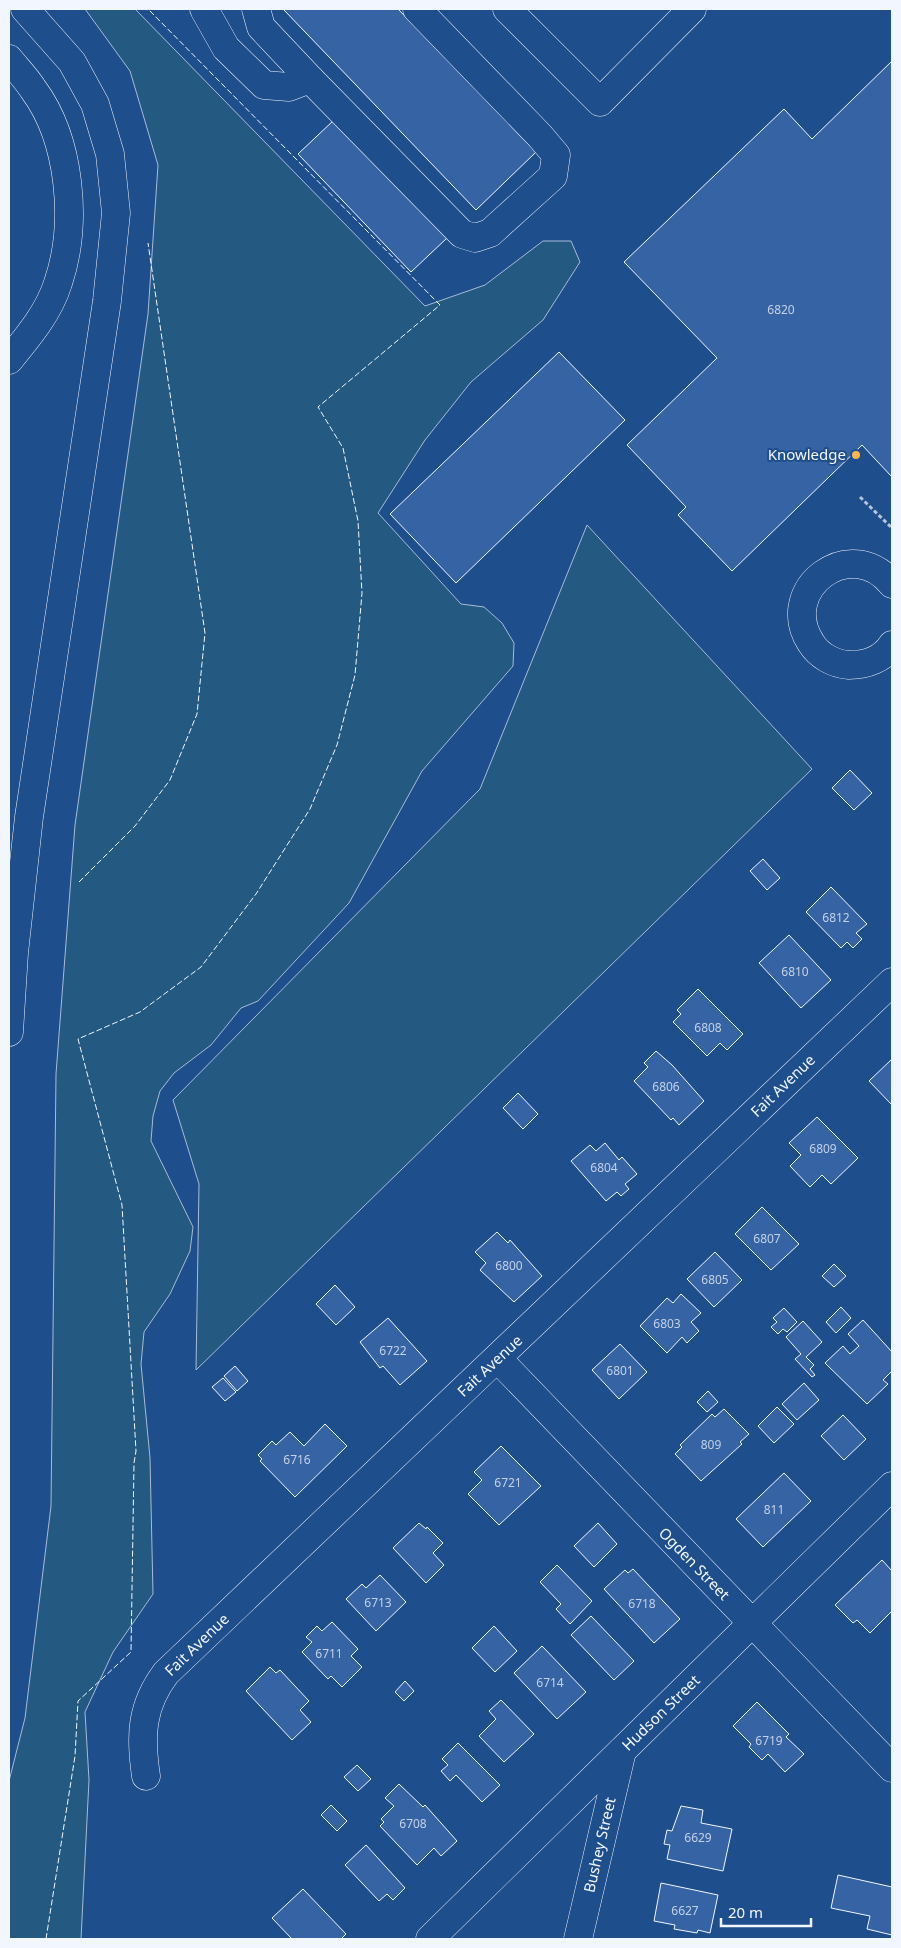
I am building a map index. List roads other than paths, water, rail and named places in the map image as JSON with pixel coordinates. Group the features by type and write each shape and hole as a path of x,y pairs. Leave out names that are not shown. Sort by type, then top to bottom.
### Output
{"main road":[{"path":"9,1032 14,953 30,817 107,301 116,213 110,154 95,104 72,62 32,17 16,9"},
{"path":"204,9 226,48 264,84 289,87 310,79"},
{"path":"256,9 261,26 310,79 462,234 475,238 490,233 553,176 556,155 540,136 417,9"},
{"path":"507,9 600,102 692,9"},
{"path":"9,59 34,90 52,124 66,170 70,229 58,284 35,328 9,360"},
{"path":"892,584 886,576 871,567 854,563 837,566 822,574 810,586 803,601 801,618 805,634 814,648 827,658 842,664 859,665 874,660 888,651 892,645"},
{"name":"Fait Avenue","path":"146,1776 143,1754 146,1712 153,1690 166,1673 892,982"},
{"name":"Ogden Street","path":"498,1359 892,1768"},
{"name":"Hudson Street","path":"430,1939 892,1486"},
{"name":"Bushey Street","path":"578,1939 622,1751"}],"place":[{"name":"Knowledge","path":"856,455"}]}
